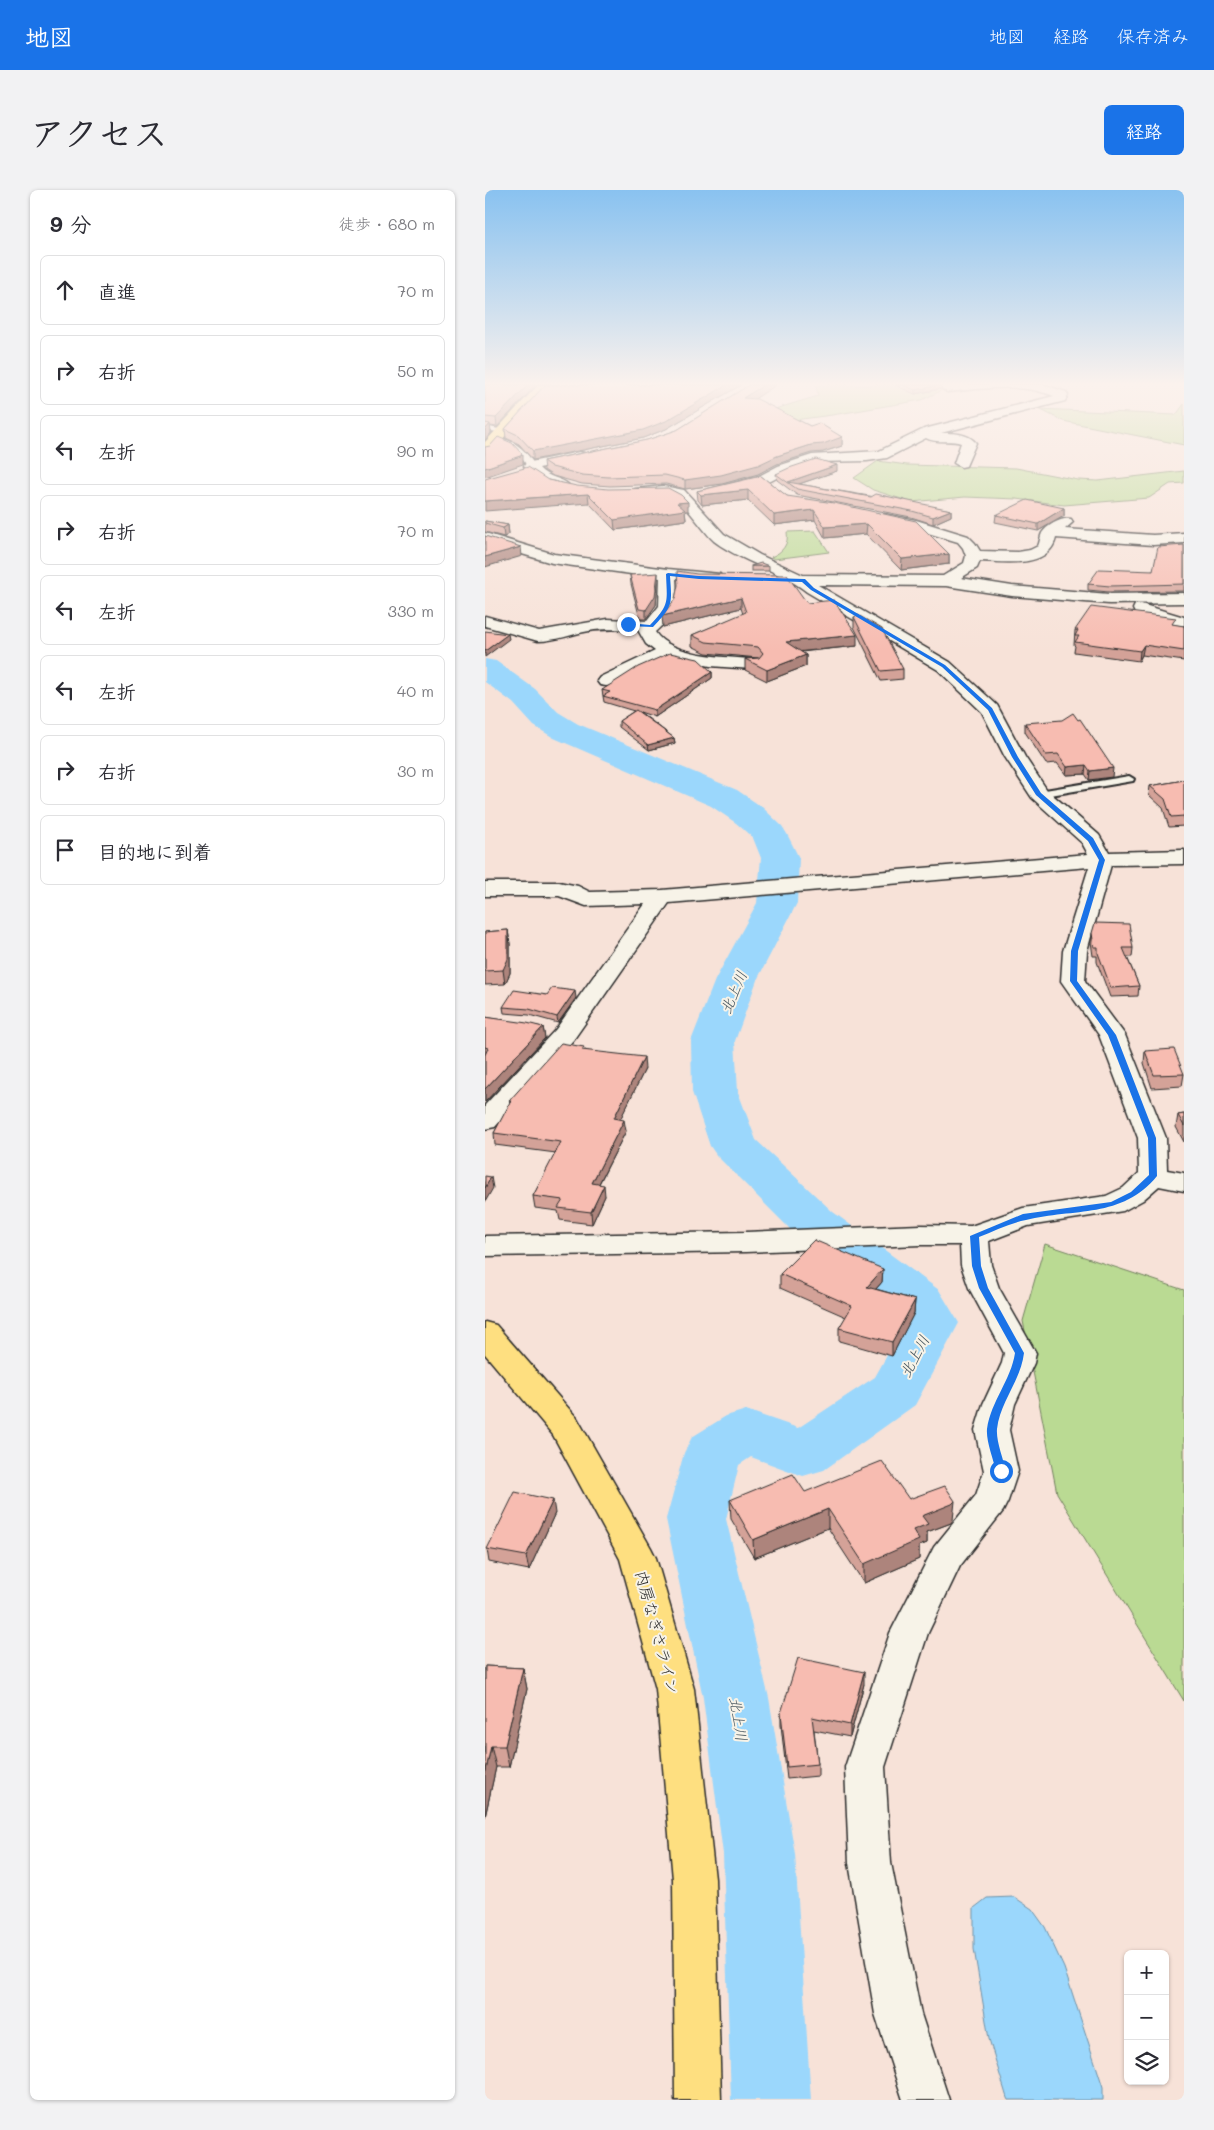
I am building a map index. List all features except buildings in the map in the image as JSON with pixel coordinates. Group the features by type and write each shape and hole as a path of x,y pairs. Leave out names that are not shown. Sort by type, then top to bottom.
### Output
{"highway":[{"name":"内房なぎさライン","path":"485,1333 565,1427 638,1558 675,1689 694,1879 698,2100"}],"street":[{"path":"538,474 545,480 580,490"},
{"path":"630,492 663,490 683,496 764,479 773,474"},
{"path":"764,479 778,490"},
{"path":"485,1246 746,1242 920,1235 974,1236 1023,1217 1113,1204 1133,1194 1153,1176 1152,1138 1112,1035 1073,981 1075,951 1102,860 1091,840 1039,794 1015,757 990,709 943,666 813,589 803,580 754,558 719,537 683,496"},
{"path":"872,515 963,539 970,546 974,556 971,565 946,581"},
{"path":"974,556 1026,556 1041,551 1048,542 1051,533 1078,515"},
{"path":"1051,533 1146,539 1184,538"},
{"path":"485,538 552,558 668,574 733,578"},
{"path":"668,574 669,603 666,611 646,631 647,637 660,646 696,659 752,664"},
{"path":"759,578 946,581 1012,591 1109,599 1184,598"},
{"path":"1109,599 1184,622"},
{"path":"485,621 538,636 547,636 590,626 608,624 651,626"},
{"path":"605,681 671,650"},
{"path":"485,890 559,889 570,891 586,899 663,897 1117,858 1159,859 1184,856"},
{"path":"485,1121 565,1034 610,968 663,897"},
{"path":"538,1027 565,1034"},
{"path":"1153,1176 1184,1182"},
{"path":"926,2100 898,2014 870,1862 865,1767 909,1633 947,1557 991,1501 1001,1471 992,1430 999,1404 1018,1363 1020,1353 984,1288 976,1266 974,1236"}],"lane":[{"path":"1039,794 1129,779"}],"green space":[{"path":"859,474 1048,474 1078,480 1098,481 1157,474 1184,474 1184,483 1170,484 1149,498 1064,505 1017,499 965,497 911,502 873,490 854,478"},
{"path":"815,531 829,552 774,559 771,557 779,553 786,544 787,532"},
{"path":"1045,1244 1184,1290 1184,1701 1057,1493 1023,1321"}],"water":[{"path":"1014,1897 1032,1909 1045,1927 1064,1968 1103,2087 1103,2100 1008,2100 1007,2098 989,2039 974,1949 974,1908 987,1898"}],"waterway":[{"name":"北上川","path":"485,668 524,696 546,719 566,731 724,798 749,815 769,834 780,858 777,903 736,980 713,1041 715,1092 734,1146 815,1224 920,1303 932,1323 895,1391 803,1454 746,1431 713,1453 696,1519 736,1698 759,1854 771,2100"}],"route":[{"path":"628,624 651,626 666,611 669,603 668,574 699,577 803,580 813,589 877,625 943,666 990,709 1015,757 1039,794 1091,840 1102,860 1075,951 1073,981 1112,1035 1152,1138 1153,1176 1133,1194 1113,1204 1023,1217 974,1236 976,1266 984,1288 1020,1353 1018,1363 999,1404 992,1430 1001,1471"}]}
